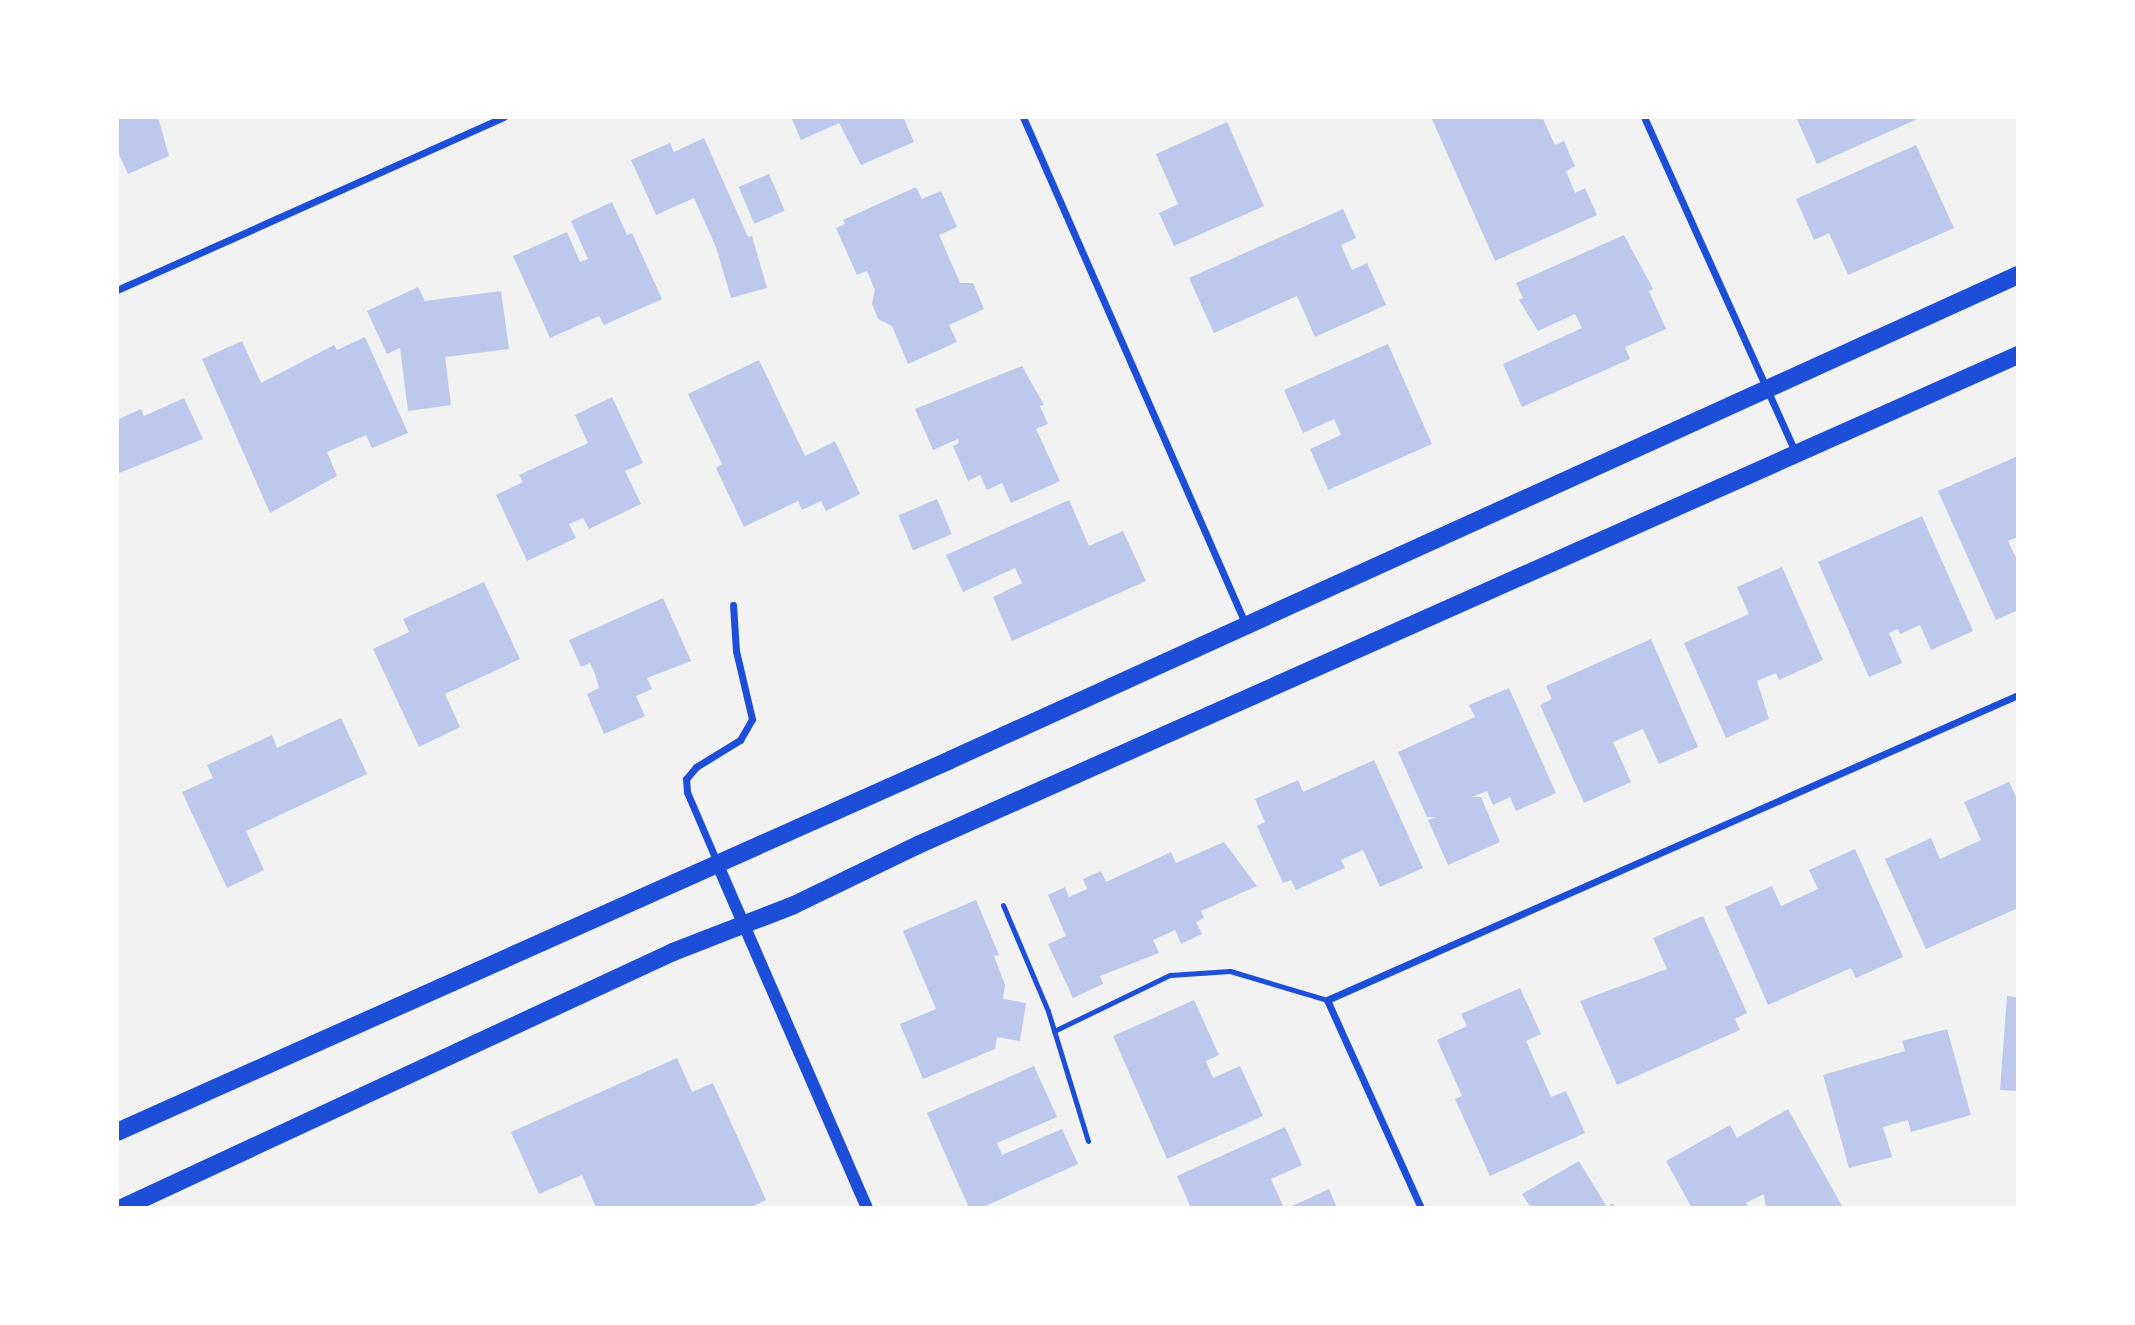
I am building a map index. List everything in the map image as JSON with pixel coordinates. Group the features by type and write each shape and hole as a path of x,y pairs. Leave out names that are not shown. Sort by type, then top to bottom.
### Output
{"main road":[{"path":"117,1132 2018,275"},
{"path":"122,1208 743,923 794,905 930,839 2018,355"}],"street":[{"path":"117,290 504,117"},
{"path":"1023,117 1245,624"},
{"path":"1644,117 1794,453"},
{"path":"733,605 736,651 752,719 740,740 696,767 687,779 687,792 867,1208"},
{"path":"1421,1208 1327,1000 2018,695"}],"lane":[{"path":"1003,905 1054,1031 1088,1141"},
{"path":"1054,1031 1170,975 1230,971 1327,1000"}],"building":[{"path":"117,117 158,117 169,156 128,174 117,150"},
{"path":"791,117 903,117 914,142 861,165 839,123 801,140"},
{"path":"1431,117 1542,117 1555,145 1564,141 1575,166 1566,171 1575,193 1585,188 1597,215 1495,261"},
{"path":"1796,117 1922,117 1817,164"},
{"path":"1227,122 1264,206 1174,246 1159,213 1178,204 1156,154"},
{"path":"704,138 748,237 752,236 767,288 731,298 716,247 694,198 656,215 631,160 670,143 674,152"},
{"path":"1916,145 1954,228 1848,275 1829,233 1814,240 1796,199"},
{"path":"769,174 785,211 754,224 739,187"},
{"path":"916,187 922,199 941,191 957,227 939,235 960,283 973,283 984,309 949,325 957,342 908,364 892,326 878,319 872,304 875,290 867,271 857,275 836,228 845,224 843,220"},
{"path":"612,202 627,235 632,233 662,299 604,325 599,316 550,338 513,256 567,232 580,262 588,259 571,221"},
{"path":"1343,209 1356,238 1341,245 1352,270 1367,263 1386,305 1315,337 1297,296 1214,333 1189,278"},
{"path":"1624,235 1653,289 1649,291 1666,329 1625,347 1630,359 1522,407 1503,364 1582,328 1575,314 1538,331 1519,300 1523,298 1516,283"},
{"path":"418,287 425,301 501,291 509,349 445,357 451,405 408,411 400,348 387,354 367,311"},
{"path":"365,337 408,433 372,448 366,435 327,452 337,476 270,513 202,359 242,341 261,383 334,345 337,350"},
{"path":"1388,344 1432,444 1328,490 1310,449 1341,435 1334,419 1303,433 1284,390"},
{"path":"759,360 805,456 835,441 860,494 826,511 821,501 802,510 798,501 744,527 716,468 722,464 688,394"},
{"path":"1022,366 1044,405 1040,406 1048,424 1036,429 1060,481 1011,503 1002,483 987,490 980,475 968,481 953,446 959,443 958,439 933,450 915,409"},
{"path":"612,397 643,463 625,471 641,504 589,529 583,518 569,524 576,538 527,561 496,495 523,482 519,475 588,443 575,415"},
{"path":"184,398 203,439 117,474 117,420 141,409 144,416"},
{"path":"2018,456 2018,537 2008,541 2018,562 2018,610 1996,620 1938,491"},
{"path":"937,499 952,534 913,550 898,515"},
{"path":"1069,500 1089,546 1123,531 1146,581 1012,641 993,597 1022,583 1015,568 963,592 946,555"},
{"path":"1922,516 1973,631 1931,650 1920,625 1900,634 1898,629 1889,633 1902,663 1869,677 1818,562"},
{"path":"1782,567 1823,660 1779,680 1776,673 1757,681 1769,719 1726,738 1684,643 1749,614 1737,587"},
{"path":"484,582 520,659 445,694 460,727 419,747 373,649 409,632 403,619"},
{"path":"663,598 691,661 647,678 652,689 636,696 645,716 604,734 587,694 599,688 595,674 590,663 581,667 569,640"},
{"path":"1651,639 1698,747 1659,764 1643,729 1613,742 1631,782 1584,803 1540,705 1552,699 1546,686"},
{"path":"1509,688 1556,793 1516,811 1510,797 1493,805 1487,791 1472,797 1481,797 1500,842 1448,865 1428,820 1436,817 1427,817 1398,752 1475,717 1469,705"},
{"path":"341,718 367,774 246,831 264,870 227,888 182,792 213,778 207,765 272,735 277,748"},
{"path":"1374,760 1423,868 1380,887 1363,850 1341,860 1345,868 1296,890 1291,880 1283,883 1257,826 1265,822 1255,799 1298,780 1303,792"},
{"path":"2009,782 2018,800 2018,908 1926,949 1885,859 1931,838 1940,859 1981,840 1964,802"},
{"path":"1224,842 1257,886 1201,911 1204,918 1196,922 1202,934 1181,944 1175,930 1153,940 1159,953 1100,976 1103,984 1073,998 1048,944 1066,936 1048,895 1065,887 1069,897 1087,889 1083,879 1101,871 1106,882 1171,852 1176,863"},
{"path":"1855,849 1903,957 1856,978 1851,968 1768,1005 1725,907 1772,886 1781,906 1818,889 1809,870"},
{"path":"976,900 999,955 994,956 1005,985 1003,999 1026,1003 1020,1041 997,1037 995,1049 923,1079 900,1024 936,1009 903,931"},
{"path":"1703,916 1747,1013 1735,1019 1740,1030 1617,1085 1580,1001 1667,969 1653,938"},
{"path":"1520,988 1541,1034 1526,1041 1551,1097 1566,1091 1585,1133 1490,1176 1455,1099 1462,1096 1437,1040 1467,1026 1461,1014"},
{"path":"2007,996 2018,997 2018,1091 2000,1090"},
{"path":"1194,1000 1219,1055 1206,1061 1213,1078 1240,1066 1263,1116 1167,1159 1113,1036"},
{"path":"1947,1029 1971,1115 1911,1132 1908,1120 1883,1127 1892,1157 1849,1168 1823,1075 1905,1051 1902,1041"},
{"path":"677,1058 692,1092 713,1083 766,1200 749,1208 596,1208 582,1175 539,1194 511,1132"},
{"path":"1034,1066 1057,1117 997,1143 1002,1155 1062,1129 1078,1164 981,1208 969,1208 927,1113"},
{"path":"1788,1109 1843,1208 1766,1208 1764,1194 1746,1203 1749,1208 1692,1208 1666,1161 1730,1125 1737,1138"},
{"path":"1285,1127 1302,1165 1271,1179 1284,1208 1191,1208 1177,1176"},
{"path":"1579,1161 1607,1207 1613,1203 1615,1208 1531,1208 1522,1194"},
{"path":"1329,1189 1337,1208 1288,1208"}]}
